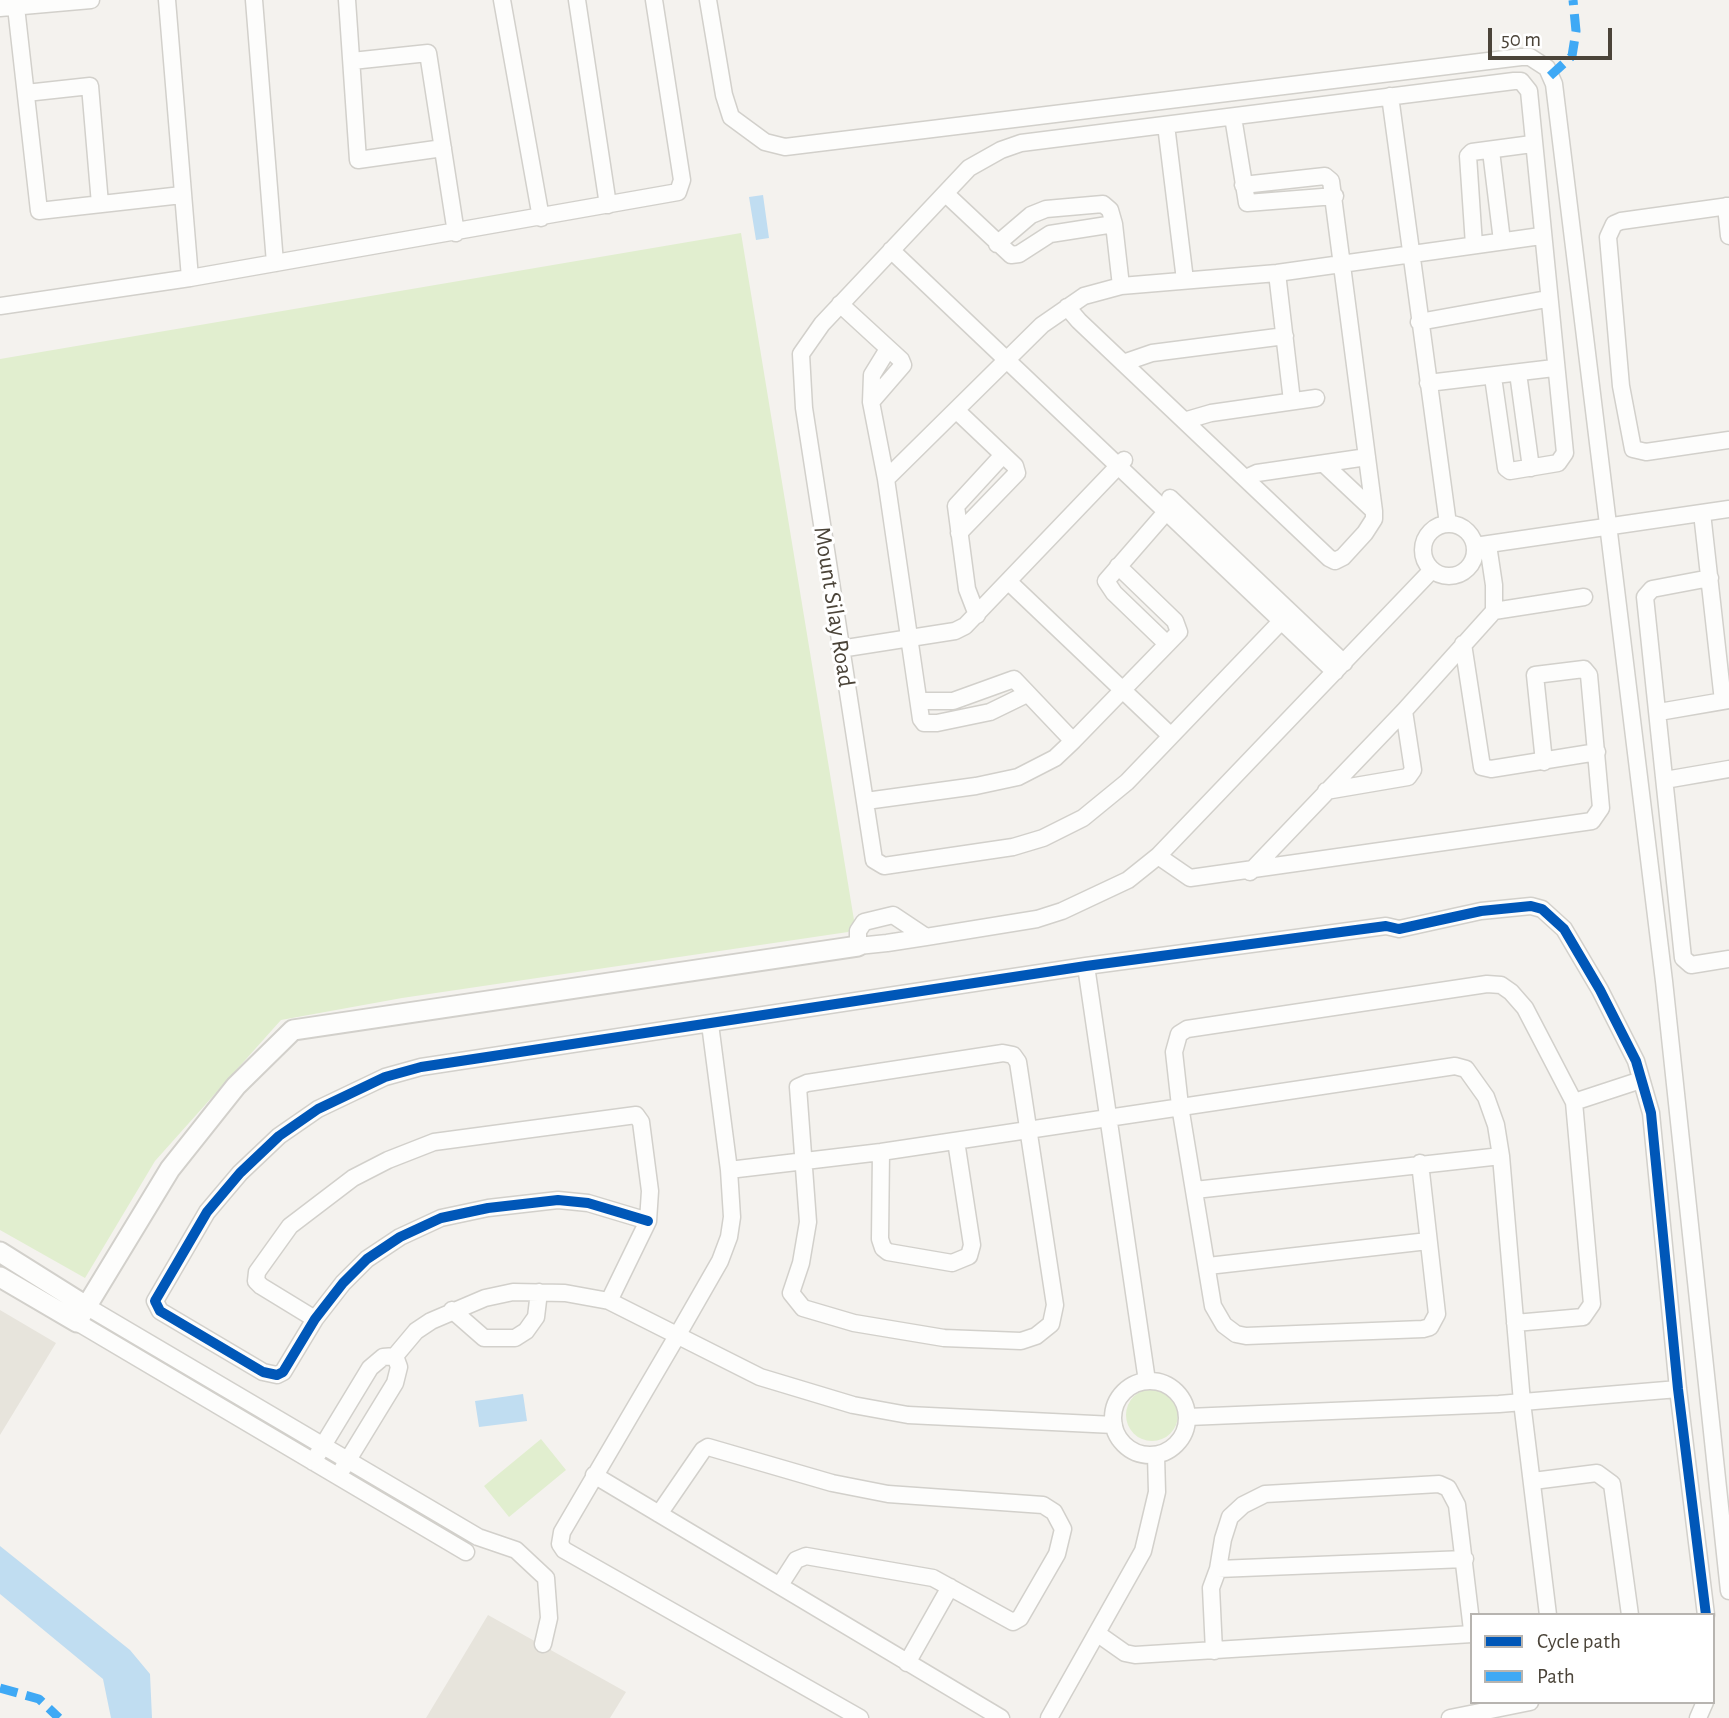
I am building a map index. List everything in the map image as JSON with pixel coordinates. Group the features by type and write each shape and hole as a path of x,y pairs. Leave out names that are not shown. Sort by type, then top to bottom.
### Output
{"street":[{"path":"91,0 8,8 26,93 39,211 182,195"},
{"path":"167,0 190,278"},
{"path":"254,0 275,264"},
{"path":"347,0 358,160 443,148"},
{"path":"502,0 541,218"},
{"path":"577,0 608,205"},
{"path":"0,306 275,264 673,194 681,188 654,0"},
{"path":"708,0 724,95 731,117 765,142 785,147 1521,57 1540,61 1547,68 1554,85 1606,526 1664,981 1729,1591"},
{"path":"352,61 428,52 456,233"},
{"path":"871,402 902,369 901,360 840,304 970,168 1001,149 1021,143 1521,81 1529,91 1547,299 1565,453 1558,463 1531,468 1506,468 1493,377"},
{"path":"26,93 90,86 100,204"},
{"path":"1390,96 1448,524"},
{"path":"1067,307 1123,363 1335,561 1365,533 1374,511 1335,195 1331,181 1325,176 1243,186 1233,117"},
{"path":"1166,125 1185,280"},
{"path":"1474,245 1467,160 1472,152 1532,144"},
{"path":"1490,150 1502,241"},
{"path":"946,194 997,244 1015,255 1050,234 1114,223"},
{"path":"997,244 1031,215 1046,209 1102,204 1111,210 1121,286"},
{"path":"1729,236 1728,206 1621,221 1614,224 1608,237 1621,386 1633,449 1646,452 1729,440"},
{"path":"886,479 1054,314 1084,296 1121,286 1277,273 1541,236"},
{"path":"894,246 1340,667"},
{"path":"1277,273 1292,401"},
{"path":"1419,322 1547,299"},
{"name":"Mount Silay Road","path":"840,304 801,354 804,408 874,860 884,866 892,866 1013,847 1043,838 1099,807 1171,736"},
{"path":"1123,363 1152,353 1285,336"},
{"path":"888,349 872,375 871,402 886,479 921,719 930,723 999,710 1027,694"},
{"path":"1428,383 1554,368"},
{"path":"1518,373 1531,468"},
{"path":"1187,420 1199,415 1316,398"},
{"path":"956,410 1014,466 1016,477 960,533"},
{"path":"976,615 967,589 956,506 1002,456"},
{"path":"1246,478 1257,473 1367,457"},
{"path":"840,649 955,631 976,615 1009,582 1122,463"},
{"path":"1324,464 1374,511"},
{"path":"1167,644 1108,586 1107,578 1171,506"},
{"path":"1481,546 1729,509"},
{"path":"1659,712 1726,700 1702,513"},
{"path":"1481,546 1462,573 1446,576 1432,570 1426,562 1423,545 1432,530 1448,524 1463,528 1481,546 1494,585 1494,611"},
{"path":"866,801 976,786 1018,777 1055,758 1179,632 1175,621 1118,566"},
{"path":"81,1314 170,1168 236,1086 293,1030 926,937 1037,919 1062,911 1128,880 1158,856 1432,570"},
{"path":"1710,578 1646,592 1683,958 1691,965 1729,959"},
{"path":"1009,582 1171,736 1286,616"},
{"path":"1250,872 1404,711 1494,611 1584,597"},
{"path":"1463,644 1482,767 1491,769 1597,752"},
{"path":"1158,856 1191,878 1250,872 1592,821 1601,808 1597,752 1589,676 1578,668 1540,673 1533,680 1544,762"},
{"path":"919,701 953,701 1014,679 1073,741"},
{"path":"1326,791 1408,777 1413,770 1404,711"},
{"path":"1665,780 1729,769"},
{"path":"648,1221 588,1203 558,1200 488,1208 441,1218 400,1237 367,1259 343,1283 315,1319 282,1373 271,1376 160,1311 155,1301 207,1212 240,1173 279,1136 318,1109 355,1089 421,1068 1086,966 1386,926 1399,929 1481,911 1531,906 1551,915 1564,929 1601,990 1636,1061 1651,1113 1678,1390 1706,1613"},
{"path":"858,946 858,931 863,922 892,915 926,937"},
{"path":"1086,966 1106,1118 1147,1381"},
{"path":"1420,1163 1437,1314 1430,1327 1246,1336 1236,1334 1217,1314 1180,1106 1174,1052 1179,1034 1187,1029 1487,984 1501,985 1525,1008 1574,1102 1592,1304 1584,1317 1516,1323"},
{"path":"710,1024 729,1170 732,1217 729,1237 720,1261 562,1532 560,1544 564,1550 860,1718"},
{"path":"1003,1053 1013,1055 1018,1062 1029,1128 1055,1306 1051,1324 1036,1336 1021,1341 916,1335 854,1323 803,1308 791,1293 801,1263 807,1222 805,1162 796,1092 807,1083 1003,1053"},
{"path":"729,1170 880,1152 1455,1066 1466,1069 1486,1097 1496,1125 1501,1157 1522,1402 1548,1613"},
{"path":"1574,1102 1642,1080"},
{"path":"315,1319 256,1281 257,1272 290,1226 353,1178 434,1142 636,1115 641,1122 650,1191 648,1221 610,1301"},
{"path":"880,1152 880,1239 883,1248 888,1252 952,1263 969,1256 972,1245 956,1141"},
{"path":"1195,1189 1420,1163 1501,1157"},
{"path":"1208,1266 1428,1241"},
{"path":"0,1251 81,1314 313,1462 466,1552"},
{"path":"0,1277 81,1314 323,1445 478,1537 516,1550 547,1578 549,1618 543,1644"},
{"path":"313,1462 370,1368 383,1357 396,1356 416,1331 452,1310 485,1298 513,1292 539,1292 610,1301 760,1377 853,1405 933,1417 1114,1425"},
{"path":"452,1310 484,1338 515,1338 526,1331 536,1317 539,1292"},
{"path":"337,1476 394,1383 399,1367 396,1356"},
{"path":"1147,1381 1171,1387 1183,1400 1188,1417 1179,1442 1156,1455 1132,1451 1120,1440 1113,1415 1121,1395 1128,1388 1147,1381"},
{"path":"1188,1417 1522,1402 1678,1390"},
{"path":"659,1514 703,1450 708,1447 795,1474 888,1494 1043,1505 1059,1519 1063,1529 1057,1554 1016,1620 1005,1618 950,1587 918,1573 806,1556 796,1560 780,1585"},
{"path":"1049,1718 1143,1551 1157,1492 1156,1455"},
{"path":"1533,1481 1597,1474 1612,1483 1630,1613"},
{"path":"594,1475 1001,1718"},
{"path":"1214,1651 1211,1588 1219,1569 1230,1517 1253,1498 1265,1494 1439,1484 1448,1488 1458,1505 1470,1613"},
{"path":"1219,1569 1465,1559"},
{"path":"907,1663 950,1587"},
{"path":"1098,1634 1125,1653 1135,1655 1470,1632"},
{"path":"1450,1718 1519,1704"}],"shaded area":[{"path":"0,1310 56,1343 0,1435"},
{"path":"488,1615 626,1692 610,1718 426,1718"}],"green space":[{"path":"741,233 855,926 848,932 402,998 281,1020 155,1161 85,1278 0,1230 0,359"},
{"path":"1152,1389 1171,1396 1178,1415 1171,1434 1152,1441 1133,1434 1126,1415 1133,1396"},
{"path":"541,1439 566,1470 509,1517 484,1486"}],"water":[{"path":"763,195 769,238 756,240 749,197"},
{"path":"523,1394 527,1421 479,1427 475,1401"},
{"path":"0,1546 130,1650 150,1674 152,1718 111,1718 103,1679 0,1594"}],"marked path":[{"path":"1550,76 1572,56 1576,31 1573,0"},
{"path":"0,1688 39,1699 59,1718"}],"cycle path":[{"path":"648,1221 588,1203 558,1200 488,1208 441,1218 400,1237 367,1259 343,1283 315,1319 283,1372 277,1375 263,1372 160,1311 155,1301 207,1212 240,1173 279,1136 318,1109 385,1077 421,1067 1086,966 1386,926 1399,929 1481,911 1531,906 1542,909 1564,929 1600,990 1636,1061 1651,1113 1678,1389 1706,1613"}]}
